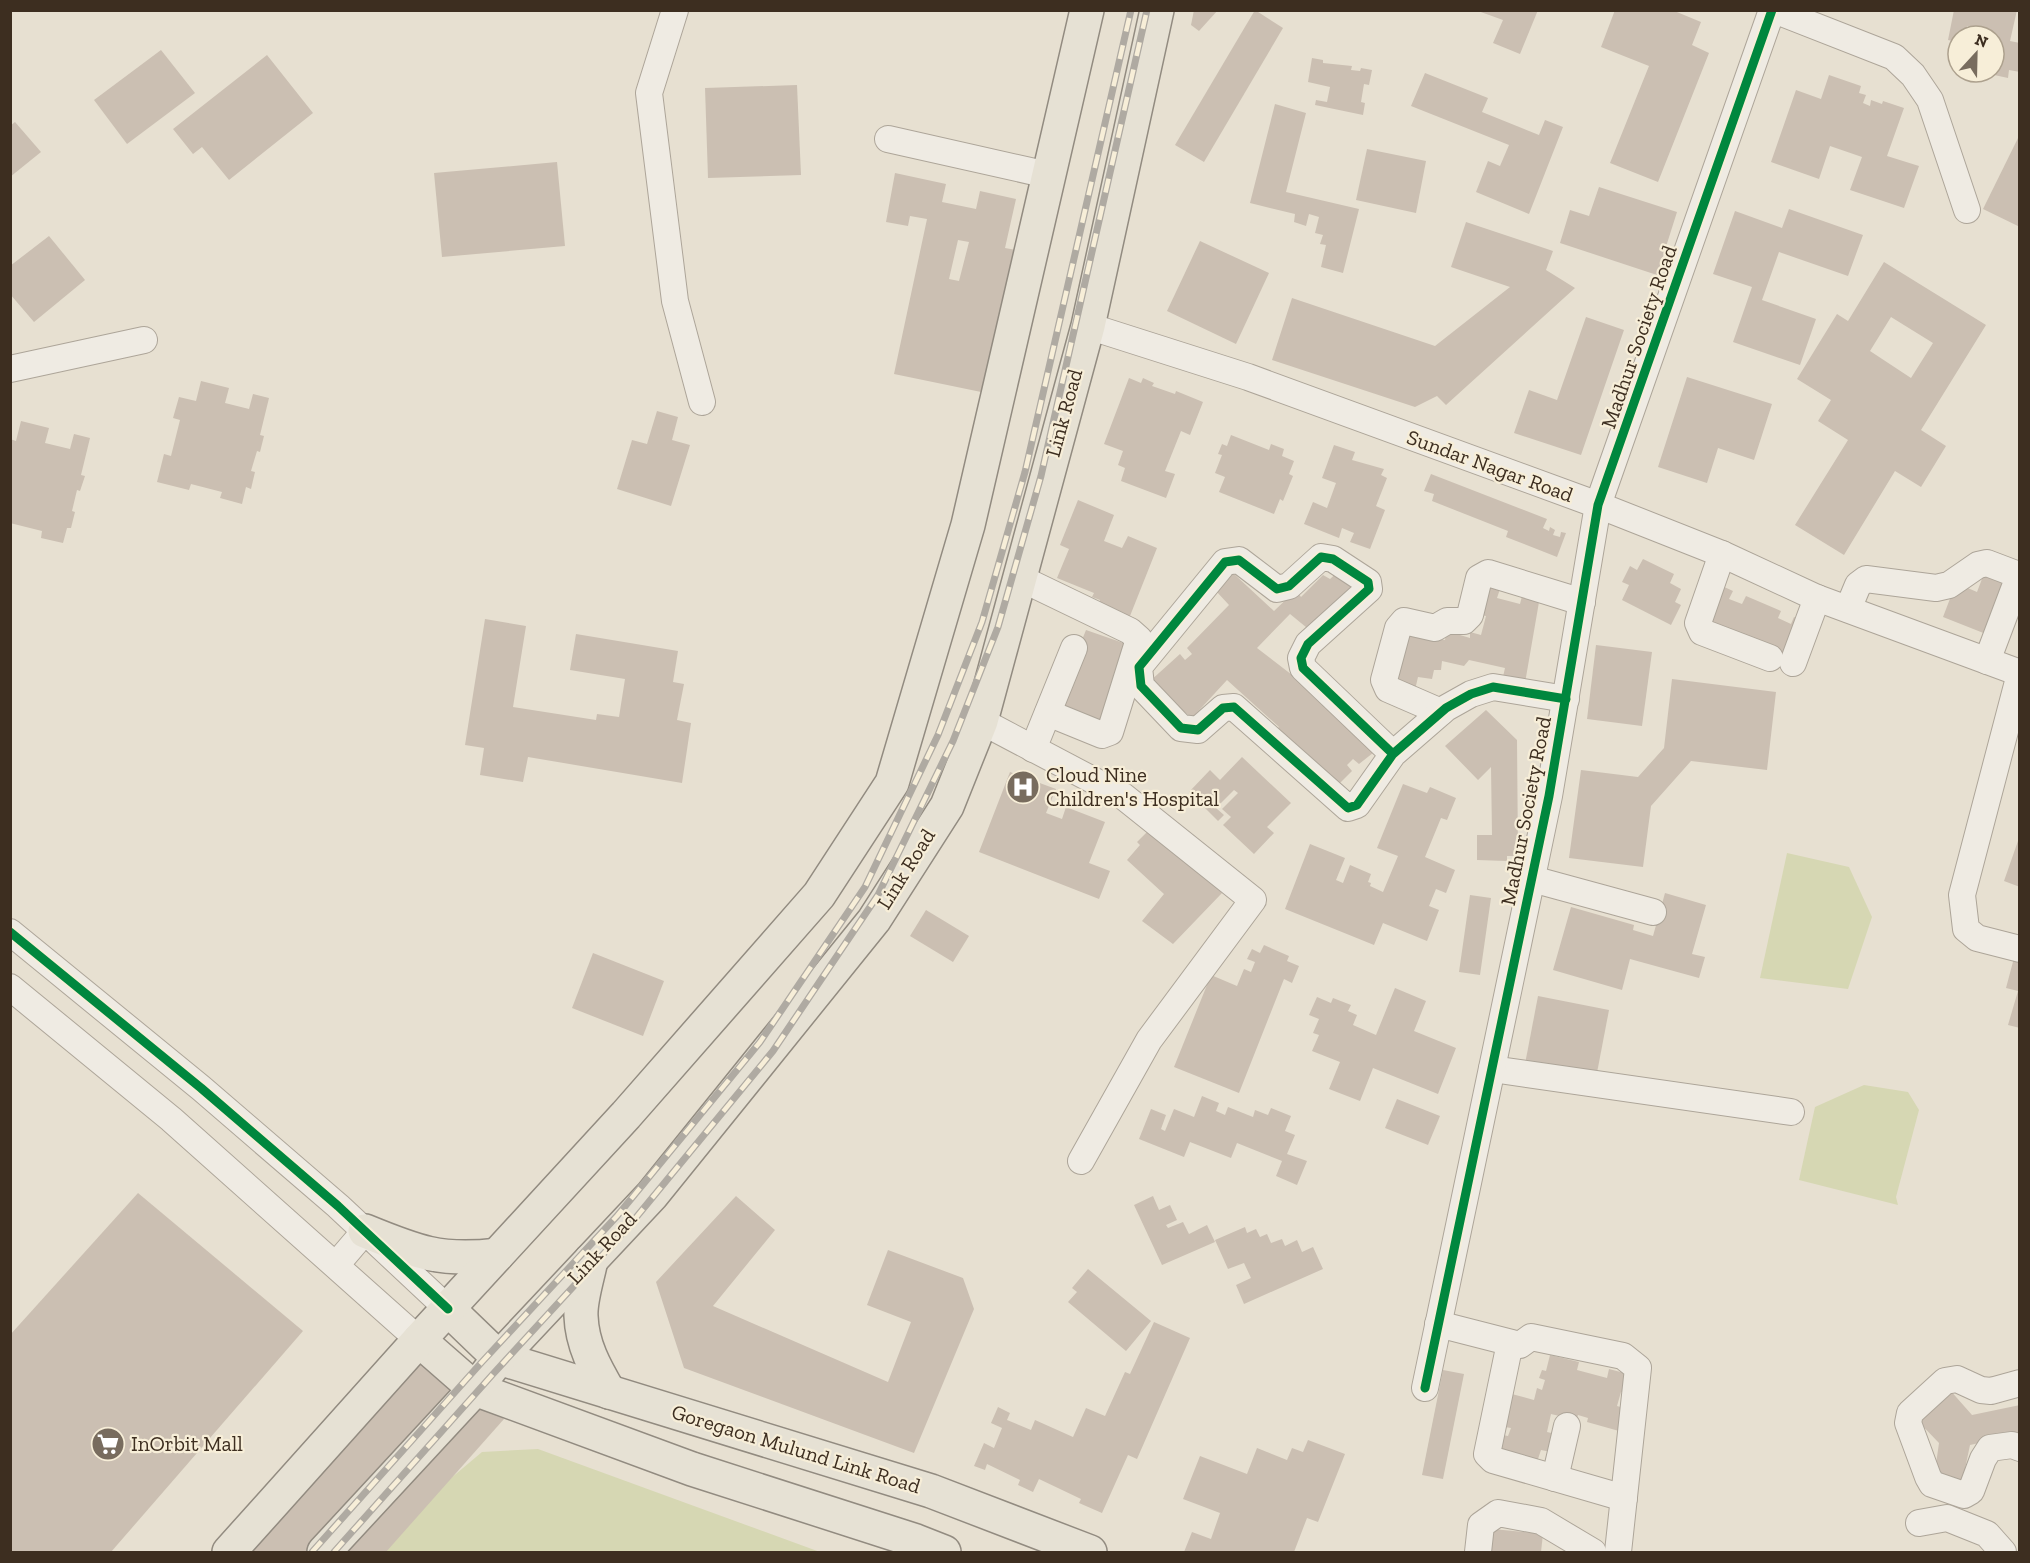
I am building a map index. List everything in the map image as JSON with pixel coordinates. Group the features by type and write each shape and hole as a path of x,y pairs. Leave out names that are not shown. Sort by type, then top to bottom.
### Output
{"main road":[{"path":"230,1552 419,1340 626,1115 819,895 892,783 968,525 1087,10"},
{"name":"Link Road","path":"324,1552 475,1389 499,1358 652,1195 874,920 947,806 981,721 1088,326 1157,10"},
{"path":"365,1231 412,1250 440,1257 468,1259 497,1256"},
{"path":"591,1260 580,1315 585,1345 609,1392"},
{"path":"448,1309 499,1358"},
{"path":"419,1340 475,1389 692,1469 927,1549"},
{"name":"Goregaon Mulund Link Road","path":"499,1358 931,1491 1090,1552"}],"street":[{"path":"675,10 649,93 675,301 702,402"},
{"path":"1773,10 1894,57 1913,75 1930,100 1967,210"},
{"name":"Madhur Society Road","path":"1425,1388 1532,879 1566,699 1598,506 1773,10"},
{"path":"888,139 1048,175"},
{"name":"Sundar Nagar Road","path":"1088,326 1248,377 1598,506 1722,554 1817,598 2019,674"},
{"path":"10,369 144,340"},
{"path":"1722,554 1698,623 1701,633 1781,661 1817,598"},
{"path":"1393,754 1303,668 1301,658 1308,644 1368,588 1368,582 1334,559 1321,557 1289,586 1277,589 1239,560 1225,562 1139,667 1141,686 1181,728 1198,730 1223,708 1234,707 1348,808 1357,805 1393,754 1441,712 1471,694 1492,687 1566,699"},
{"path":"1848,609 1858,585 1866,579 1936,588 1948,585 1978,565 1987,563 2016,574 2016,584 1987,662"},
{"path":"1441,712 1388,689 1384,680 1398,628 1404,621 1435,628 1447,621 1464,621 1470,615 1479,578 1488,573 1582,602"},
{"path":"1020,578 1130,631 1139,639 1110,732 1102,735 1048,713"},
{"path":"1033,749 1074,648"},
{"path":"2019,674 1962,896 1966,929 1977,938 2019,948"},
{"path":"981,721 1123,796 1253,900 1149,1040 1081,1161"},
{"path":"1532,879 1653,912"},
{"path":"10,932 201,1088 365,1231 448,1309"},
{"path":"10,987 171,1119 419,1340"},
{"path":"1492,1069 1791,1112"},
{"path":"336,1265 365,1231"},
{"path":"1438,1324 1520,1345 1531,1337 1623,1356 1638,1368 1618,1552"},
{"path":"1510,1343 1487,1454 1493,1460 1624,1498"},
{"path":"2019,1383 1991,1391 1981,1390 1957,1379 1945,1381 1910,1413 1908,1423 1932,1484 1964,1494 1971,1491 1983,1459 1990,1448 2012,1445 2019,1448"},
{"path":"1555,1478 1568,1426"},
{"path":"1478,1552 1481,1525 1498,1513 1540,1521 1593,1552"},
{"path":"1919,1523 1947,1518 1987,1534 2003,1552"}],"green space":[{"path":"1787,853 1849,867 1872,917 1848,989 1760,978"},
{"path":"1864,1085 1908,1092 1919,1110 1896,1197 1898,1205 1799,1180 1815,1107"},
{"path":"538,1449 820,1552 383,1552 444,1484 482,1452"}],"building":[{"path":"1194,10 1218,10 1199,31 1191,25"},
{"path":"1255,10 1283,28 1204,162 1175,145"},
{"path":"1538,10 1520,54 1493,43 1503,20 1478,11"},
{"path":"1615,10 1672,10 1701,22 1692,45 1709,53 1658,182 1610,163 1649,66 1601,47"},
{"path":"1954,10 2017,10 2010,41 2020,43 2020,72 2009,70 2008,78 2006,78 2006,24 1951,24"},
{"path":"161,50 195,93 127,144 94,100"},
{"path":"267,55 313,113 229,180 202,147 193,154 173,129"},
{"path":"1312,58 1323,60 1323,63 1352,66 1351,70 1360,71 1361,68 1372,70 1369,85 1364,84 1361,102 1365,103 1363,115 1315,105 1316,100 1327,102 1330,87 1308,82"},
{"path":"1425,73 1488,98 1482,112 1539,135 1545,120 1563,127 1529,214 1476,192 1488,161 1500,166 1509,145 1411,106"},
{"path":"1829,75 1861,86 1859,93 1866,95 1863,103 1870,106 1871,100 1882,104 1883,101 1904,108 1887,156 1919,166 1904,208 1850,190 1862,157 1830,146 1819,179 1771,162 1796,90 1821,99"},
{"path":"797,85 801,175 708,178 705,88"},
{"path":"1275,104 1306,113 1286,192 1359,209 1343,273 1321,267 1326,245 1320,244 1323,235 1315,233 1319,217 1309,214 1306,226 1294,222 1295,214 1250,203"},
{"path":"15,122 41,152 10,177 10,126"},
{"path":"2020,134 2020,227 1983,209"},
{"path":"1367,149 1426,161 1416,213 1356,200"},
{"path":"557,162 565,246 442,257 434,173"},
{"path":"895,173 946,184 942,202 976,209 980,191 1016,199 1005,248 1016,250 986,393 894,374 927,219 910,216 908,226 886,222","holes":["958,240 969,242 959,281 949,279"]},
{"path":"1599,187 1677,212 1657,275 1560,243 1570,210 1589,216"},
{"path":"1789,209 1863,235 1848,276 1779,252 1762,300 1816,319 1800,365 1733,342 1752,287 1713,274 1735,211 1782,228"},
{"path":"1466,222 1553,251 1546,270 1575,288 1446,405 1437,396 1415,407 1272,360 1292,298 1435,346 1510,287 1451,267"},
{"path":"49,236 85,280 34,322 10,294 10,266"},
{"path":"1200,241 1269,273 1236,344 1167,311"},
{"path":"1884,262 1986,325 1921,430 1946,446 1921,487 1895,471 1844,555 1795,525 1848,440 1818,421 1831,400 1797,379 1837,314 1848,321","holes":["1891,317 1933,343 1911,378 1870,351"]},
{"path":"1586,317 1624,330 1581,455 1514,433 1529,390 1557,400"},
{"path":"1687,377 1772,404 1754,460 1718,448 1707,483 1658,467"},
{"path":"1129,378 1141,383 1143,378 1154,383 1152,386 1175,394 1176,391 1203,402 1190,435 1181,431 1165,471 1175,474 1166,498 1121,481 1125,468 1118,465 1123,451 1104,444"},
{"path":"201,381 229,388 225,403 249,409 253,394 269,398 260,435 264,436 260,452 257,451 251,471 255,472 251,489 246,487 242,504 220,498 222,492 191,484 189,490 157,482 164,454 171,456 180,420 173,418 179,397 196,401"},
{"path":"657,411 678,417 672,440 690,445 671,506 617,489 632,440 647,444"},
{"path":"21,421 49,428 45,443 70,449 74,434 90,438 81,475 85,476 80,491 77,490 71,528 67,528 63,543 41,538 42,531 10,523 10,439 16,441"},
{"path":"1231,435 1269,450 1271,444 1284,449 1282,456 1294,461 1289,474 1293,476 1283,501 1280,499 1274,514 1219,492 1225,477 1215,473 1222,455 1218,454 1222,444 1227,446"},
{"path":"1334,445 1355,452 1352,460 1384,469 1381,475 1387,478 1376,506 1385,510 1370,549 1350,542 1354,533 1342,528 1339,538 1304,524 1313,502 1327,508 1336,483 1322,478"},
{"path":"1431,474 1547,519 1543,528 1549,531 1550,527 1555,530 1553,535 1560,537 1561,532 1566,533 1557,557 1506,537 1508,531 1432,501 1434,494 1424,491"},
{"path":"1078,500 1114,515 1104,541 1122,548 1128,536 1157,548 1128,621 1097,609 1100,600 1092,597 1094,593 1057,578 1069,549 1060,545"},
{"path":"1643,559 1674,574 1670,583 1681,589 1675,602 1681,605 1671,625 1622,600 1629,585 1622,582 1630,566 1637,570"},
{"path":"1340,570 1360,585 1312,632 1290,614 1257,648 1309,688 1378,749 1359,764 1353,759 1347,765 1352,771 1332,791 1274,732 1279,727 1227,680 1192,718 1149,682 1180,654 1185,660 1192,654 1187,648 1229,605 1216,591 1233,573 1274,611 1296,590 1301,597 1323,575 1330,579"},
{"path":"1985,571 2012,582 1991,636 1943,617 1956,583 1977,592"},
{"path":"1483,584 1500,589 1497,598 1520,604 1522,596 1539,602 1525,683 1502,681 1505,668 1469,660 1464,666 1442,661 1441,670 1434,670 1432,679 1418,677 1415,690 1391,684 1404,631 1445,640 1447,628 1461,630 1460,635 1470,638 1470,632 1481,635 1486,616 1476,614"},
{"path":"1720,585 1733,591 1729,599 1742,604 1746,596 1781,611 1778,618 1791,624 1794,617 1802,620 1786,660 1703,625"},
{"path":"485,619 526,626 513,707 596,720 597,714 619,717 625,679 570,670 576,634 678,651 673,682 684,684 677,720 691,723 682,783 528,757 523,782 480,775 484,748 465,745"},
{"path":"1086,630 1132,646 1106,730 1054,709"},
{"path":"1596,645 1652,652 1642,726 1587,719"},
{"path":"1672,679 1776,692 1767,770 1691,761 1651,806 1643,867 1569,858 1581,770 1638,777 1664,748"},
{"path":"1486,710 1517,740 1518,856 1507,856 1507,861 1477,860 1477,835 1492,835 1491,767 1478,780 1445,746"},
{"path":"1242,757 1291,803 1267,827 1274,833 1254,854 1223,825 1231,817 1222,809 1238,793 1234,790 1216,808 1224,815 1218,821 1189,792 1210,770 1220,780"},
{"path":"1010,772 1056,789 1046,813 1062,819 1066,807 1105,822 1089,863 1110,871 1099,899 979,852"},
{"path":"1403,784 1427,793 1430,787 1456,798 1447,820 1441,818 1425,857 1455,870 1446,893 1436,889 1429,906 1439,910 1427,941 1383,923 1374,945 1285,909 1310,844 1345,858 1336,880 1343,883 1350,865 1371,874 1368,882 1371,883 1370,886 1383,892 1398,856 1377,848"},
{"path":"1151,828 1222,893 1173,944 1142,921 1164,894 1127,860 1140,845 1137,842"},
{"path":"2020,838 2020,887 2004,881"},
{"path":"1665,893 1706,905 1692,954 1705,957 1699,978 1630,959 1622,990 1553,970 1571,907 1634,925 1633,930 1653,936"},
{"path":"1470,895 1491,898 1480,975 1459,972"},
{"path":"926,910 969,936 953,962 910,936"},
{"path":"1264,945 1289,956 1287,961 1299,966 1292,983 1284,979 1239,1093 1174,1067 1211,975 1237,986 1244,969 1251,972 1255,962 1247,959 1252,949 1260,953"},
{"path":"593,953 664,981 643,1036 572,1008"},
{"path":"2014,958 2020,960 2020,1028 2008,1025 2018,991 2006,988"},
{"path":"1395,988 1426,1001 1414,1031 1456,1048 1438,1094 1373,1068 1360,1101 1329,1089 1340,1062 1312,1051 1319,1035 1313,1033 1319,1019 1309,1015 1317,997 1331,1003 1333,998 1351,1005 1348,1011 1357,1015 1353,1025 1376,1035"},
{"path":"1538,996 1609,1010 1596,1078 1525,1064"},
{"path":"1202,1096 1219,1103 1216,1111 1225,1115 1228,1107 1253,1117 1255,1110 1268,1115 1271,1108 1291,1116 1285,1131 1295,1135 1287,1154 1307,1161 1297,1185 1276,1176 1282,1161 1237,1143 1231,1158 1190,1142 1184,1157 1139,1139 1151,1109 1166,1115 1161,1129 1165,1131 1174,1109 1194,1117"},
{"path":"1397,1099 1440,1116 1428,1145 1385,1128"},
{"name":"InOrbit Mall","path":"138,1193 303,1331 111,1552 10,1552 10,1335"},
{"path":"736,1196 775,1230 713,1306 888,1382 911,1322 867,1305 888,1250 963,1278 974,1309 914,1453 684,1368 656,1282"},
{"path":"1153,1196 1159,1210 1170,1205 1177,1220 1166,1225 1168,1228 1183,1222 1189,1234 1207,1225 1215,1242 1162,1265 1134,1205"},
{"path":"1245,1227 1247,1233 1256,1229 1260,1237 1267,1234 1271,1243 1282,1239 1285,1246 1297,1240 1302,1252 1313,1247 1323,1269 1244,1304 1236,1285 1251,1278 1244,1263 1228,1269 1215,1240"},
{"path":"1088,1269 1151,1321 1126,1351 1068,1302 1077,1292 1072,1288"},
{"path":"1154,1322 1190,1338 1137,1459 1128,1455 1102,1513 1079,1503 1081,1499 1039,1479 1033,1492 1018,1485 1020,1480 987,1464 985,1470 974,1466 984,1443 994,1448 1002,1428 991,1423 998,1407 1010,1413 1007,1420 1031,1430 1035,1420 1073,1437 1086,1408 1105,1416 1125,1372 1130,1374"},
{"path":"428,1352 504,1419 386,1552 251,1552"},
{"path":"1550,1355 1579,1362 1577,1370 1607,1378 1609,1369 1632,1375 1628,1394 1621,1392 1617,1406 1624,1408 1619,1431 1587,1422 1588,1418 1578,1415 1576,1420 1551,1414 1547,1432 1556,1434 1551,1452 1541,1450 1535,1468 1493,1457 1503,1435 1508,1436 1511,1428 1505,1427 1508,1393 1534,1400 1537,1388 1542,1390 1545,1380 1539,1378 1542,1370 1546,1371"},
{"path":"1443,1370 1464,1374 1443,1479 1422,1475"},
{"path":"1949,1389 1972,1415 2020,1405 2020,1434 1970,1445 1962,1483 1934,1478 1939,1443 1916,1419"},
{"path":"1308,1440 1345,1454 1318,1522 1307,1518 1294,1552 1184,1552 1192,1532 1211,1539 1220,1513 1183,1499 1200,1456 1247,1474 1257,1448 1287,1460 1292,1448 1303,1452"},
{"path":"1493,1529 1543,1534 1541,1552 1490,1552"}],"railway":[{"path":"312,1552 481,1363 617,1216 760,1042 865,887 938,735 982,622 1025,472 1131,10"},
{"path":"334,1552 629,1226 773,1051 878,895 953,741 998,627 1041,476 1147,10"}],"cycle path":[{"path":"1425,1388 1549,796 1598,505 1772,10"},
{"path":"1393,754 1303,668 1301,658 1308,644 1369,589 1368,582 1333,559 1321,557 1289,586 1277,589 1239,560 1225,562 1139,667 1141,686 1181,728 1198,730 1223,708 1234,707 1348,808 1357,805 1393,754 1446,708 1471,694 1493,687 1566,699"},
{"path":"10,932 201,1088 338,1206 448,1309"}],"place":[{"name":"Cloud Nine Children's Hospital","path":"1023,787"},
{"name":"InOrbit Mall","path":"108,1444"}]}
